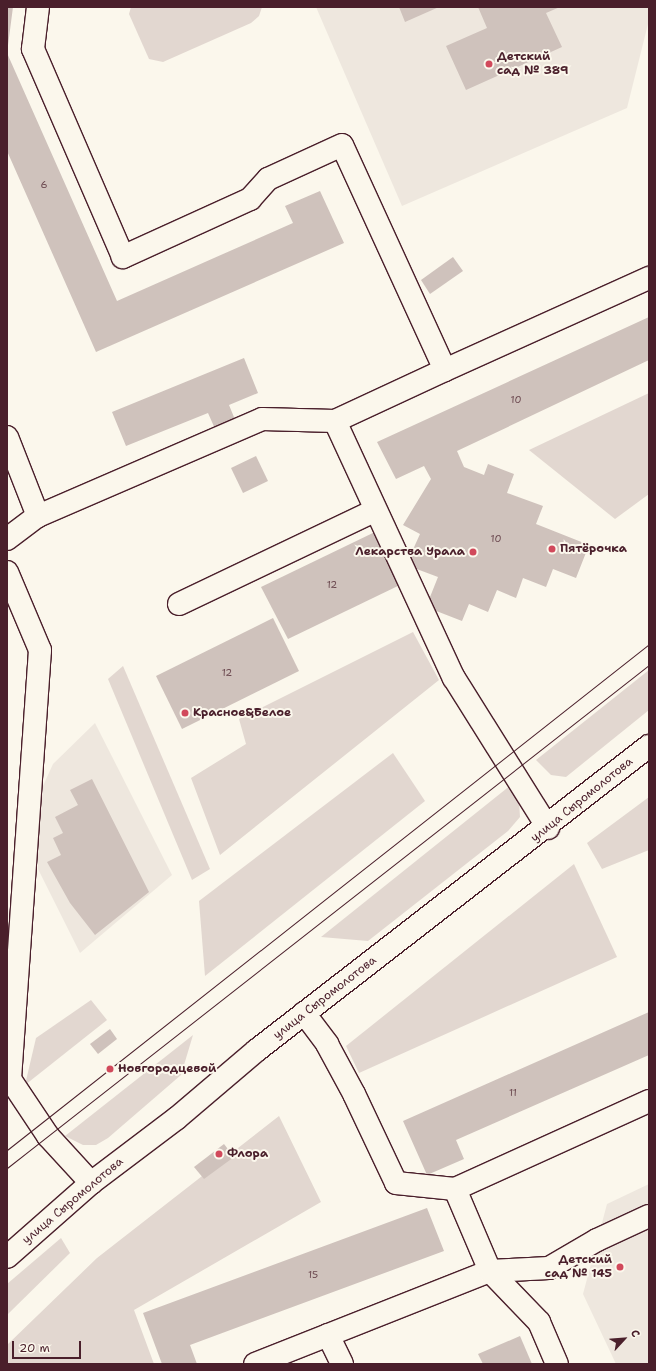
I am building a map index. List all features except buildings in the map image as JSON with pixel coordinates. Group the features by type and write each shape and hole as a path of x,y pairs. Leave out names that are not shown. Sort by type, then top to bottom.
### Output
{"street":[{"path":"38,7 33,49 123,257 250,199 268,180 342,145 445,370"},
{"path":"7,539 38,516 262,419 335,421 649,278"},
{"path":"335,421 374,511 454,678 548,828"},
{"path":"7,437 38,516"},
{"path":"179,604 374,511"},
{"path":"7,572 40,650 8,1081 48,1136 91,1183"},
{"name":"улица Сыромолотова","path":"7,1257 91,1183 304,1013 548,828 649,746"},
{"path":"304,1013 327,1044 354,1094 396,1184 455,1189 649,1101"},
{"path":"455,1189 490,1271 539,1322 557,1364"},
{"path":"255,1364 490,1271 549,1268 598,1240 649,1216"},
{"path":"328,1335 342,1364"}],"shaded area":[{"path":"131,7 262,7 259,16 251,23 163,62 149,59 129,14"},
{"name":"Детский сад № 389","path":"316,7 649,7 649,20 627,108 402,206"},
{"path":"649,393 649,494 615,519 529,450"},
{"path":"413,632 439,680 220,855 191,778 246,744 239,719"},
{"path":"123,666 210,869 192,880 108,679"},
{"path":"649,670 649,710 566,777 551,775 536,760"},
{"path":"95,723 172,875 80,953 38,869 38,797 53,764"},
{"path":"393,753 425,801 205,976 199,901"},
{"path":"511,785 519,801 520,817 508,831 368,941 321,937"},
{"path":"649,797 649,850 602,869 587,843"},
{"path":"574,864 617,957 359,1073 346,1046"},
{"path":"91,1000 107,1020 25,1085 36,1038"},
{"path":"193,1035 181,1075 108,1138 96,1145 83,1145 65,1136"},
{"path":"279,1116 321,1202 134,1310 154,1364 7,1364 7,1345 97,1258"},
{"name":"Детский сад № 145","path":"649,1184 649,1364 616,1364 583,1294 607,1204"},
{"path":"61,1238 70,1253 7,1315 7,1284"}],"tram line":[{"path":"7,1150 649,644"},
{"path":"7,1168 649,665"}],"place":[{"name":"Детский сад № 389","path":"489,64"},
{"name":"Пятёрочка","path":"552,549"},
{"name":"Лекарства Урала","path":"473,552"},
{"name":"Красное&Белое","path":"185,713"},
{"name":"Новгородцевой","path":"110,1069"},
{"name":"Флора","path":"219,1154"},
{"name":"Детский сад № 145","path":"620,1267"}]}
